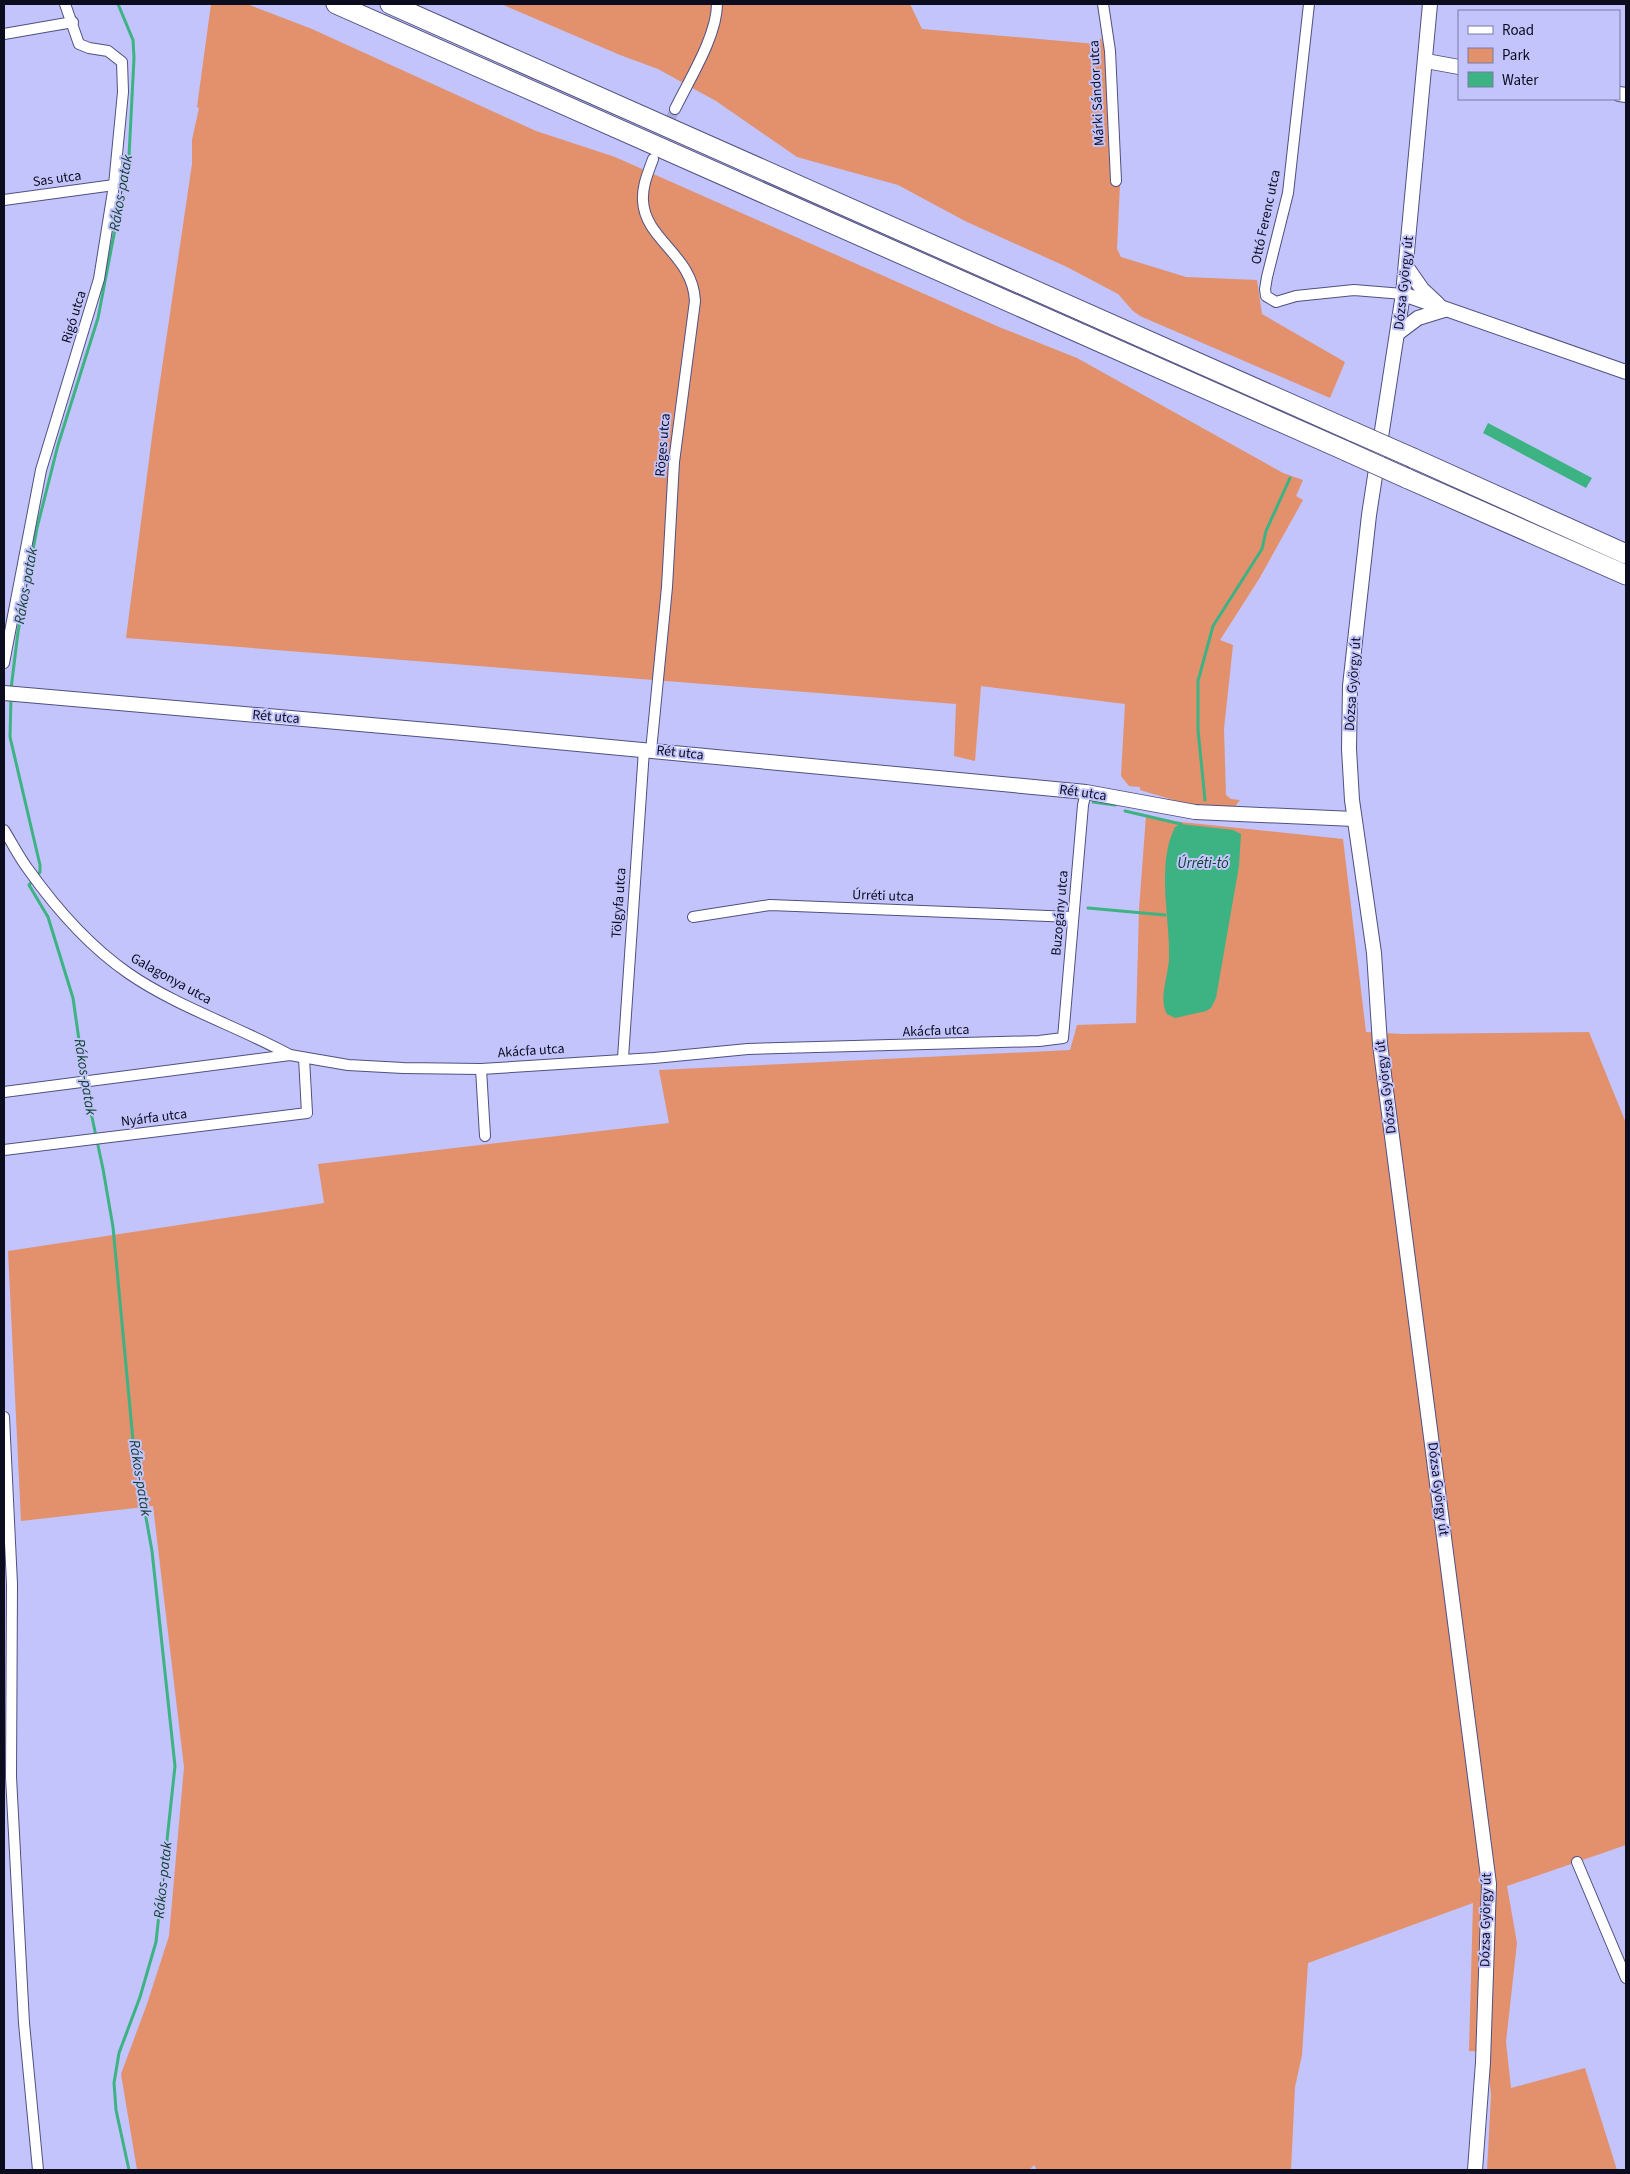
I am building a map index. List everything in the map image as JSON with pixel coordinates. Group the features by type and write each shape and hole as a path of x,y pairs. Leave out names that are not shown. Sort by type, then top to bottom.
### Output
{"highway":[{"path":"336,4 1626,575"},
{"path":"390,4 1623,552"},
{"path":"1586,558 1626,581"}],"main road":[{"name":"Dózsa György út","path":"1430,4 1403,294 1369,515 1350,686 1349,749 1354,819 1374,953 1386,1087 1489,1884 1483,2062 1475,2170"},
{"path":"1426,61 1458,67"},
{"path":"1406,266 1422,289 1444,310"},
{"path":"1403,294 1444,310 1626,372"},
{"path":"1398,333 1418,318 1444,310"},
{"name":"Rét utca","path":"8,694 647,750 1086,792 1195,812 1243,816 1354,819"}],"street":[{"name":"Rigó utca","path":"4,664 41,470 100,279 114,185 123,92 122,62 108,50 89,48 79,44 73,22 65,4"},
{"path":"675,109 706,44 717,14 717,4"},
{"name":"Márki Sándor utca","path":"1103,4 1110,50 1116,181"},
{"name":"Ottó Ferenc utca","path":"1309,4 1288,192 1267,277 1266,296 1276,302 1296,296 1354,290 1403,294"},
{"path":"4,34 73,22"},
{"name":"Röges utca","path":"647,750 667,588 674,462 695,302 691,278 652,227 644,209 644,185 653,159"},
{"name":"Sas utca","path":"4,200 114,185"},
{"name":"Tölgyfa utca","path":"623,1058 647,750"},
{"name":"Buzogány utca","path":"1063,1038 1086,792"},
{"name":"Galagonya utca","path":"4,830 34,878 85,936 128,973 169,997 290,1055"},
{"name":"Úrréti utca","path":"693,917 770,905 1073,917"},
{"name":"Akácfa utca","path":"4,1092 290,1055 348,1065 481,1069 748,1050 1039,1041 1063,1038"},
{"name":"Nyárfa utca","path":"4,1150 307,1112 304,1058"},
{"path":"481,1069 485,1136"},
{"path":"4,1417 12,1584 10,1777 24,2023 38,2170"},
{"path":"1577,1862 1626,1978"}],"green space":[{"path":"211,4 247,4 312,29 536,131 615,157 999,327 1077,358 1283,473 1303,480 1296,496 1303,500 1259,579 1220,640 1233,645 1224,729 1226,795 1231,799 1240,800 1233,809 1200,808 1140,790 1140,787 1129,786 1121,776 1125,704 981,686 975,761 954,756 956,704 126,638 153,429 192,164 192,140 199,108 197,107"},
{"path":"501,4 910,4 922,29 1096,44 1101,38 1108,61 1110,183 1120,184 1117,249 1121,257 1186,277 1257,280 1262,314 1345,362 1330,398 1140,316 1118,294 1067,267 965,221 898,185 797,157 716,101 658,69 620,55"},
{"path":"1146,816 1162,820 1343,839 1366,1032 1402,1034 1589,1032 1626,1123 1626,1845 1507,1886 1517,1943 1506,2042 1511,2088 1585,2068 1617,2170 1487,2170 1491,2095 1487,2052 1469,2051 1473,1903 1308,1963 1302,2055 1295,2087 1291,2170 1037,2170 1034,2165 1029,2170 137,2170 121,2074 147,2004 169,1936 184,1767 153,1506 21,1521 8,1251 324,1203 318,1164 669,1123 659,1070 1070,1050 1077,1025 1136,1023 1139,909"}],"water":[{"path":"1488,423 1592,478 1586,488 1483,433"},
{"name":"Úrréti-tó","path":"1181,824 1233,830 1241,834 1239,866 1216,998 1211,1008 1206,1011 1175,1018 1167,1014 1164,1001 1169,964 1165,874 1169,842 1175,827"}],"waterway":[{"name":"Rákos-patak","path":"11,689 18,632 37,528 58,445 98,318 129,156 134,58 133,40 118,4"},
{"path":"1205,800 1198,730 1198,681 1213,626 1262,549 1266,531 1290,478"},
{"name":"Rákos-patak","path":"11,697 10,737 40,865 40,872 29,885 48,917 73,998 86,1089 113,1227 134,1451 152,1551 175,1766 156,1942 140,1997 119,2053 114,2083 116,2110 129,2170"},
{"path":"1093,802 1115,805"},
{"path":"1125,811 1181,824"},
{"path":"1088,908 1165,915"}],"tunnel":[{"path":"657,149 675,109"}]}
